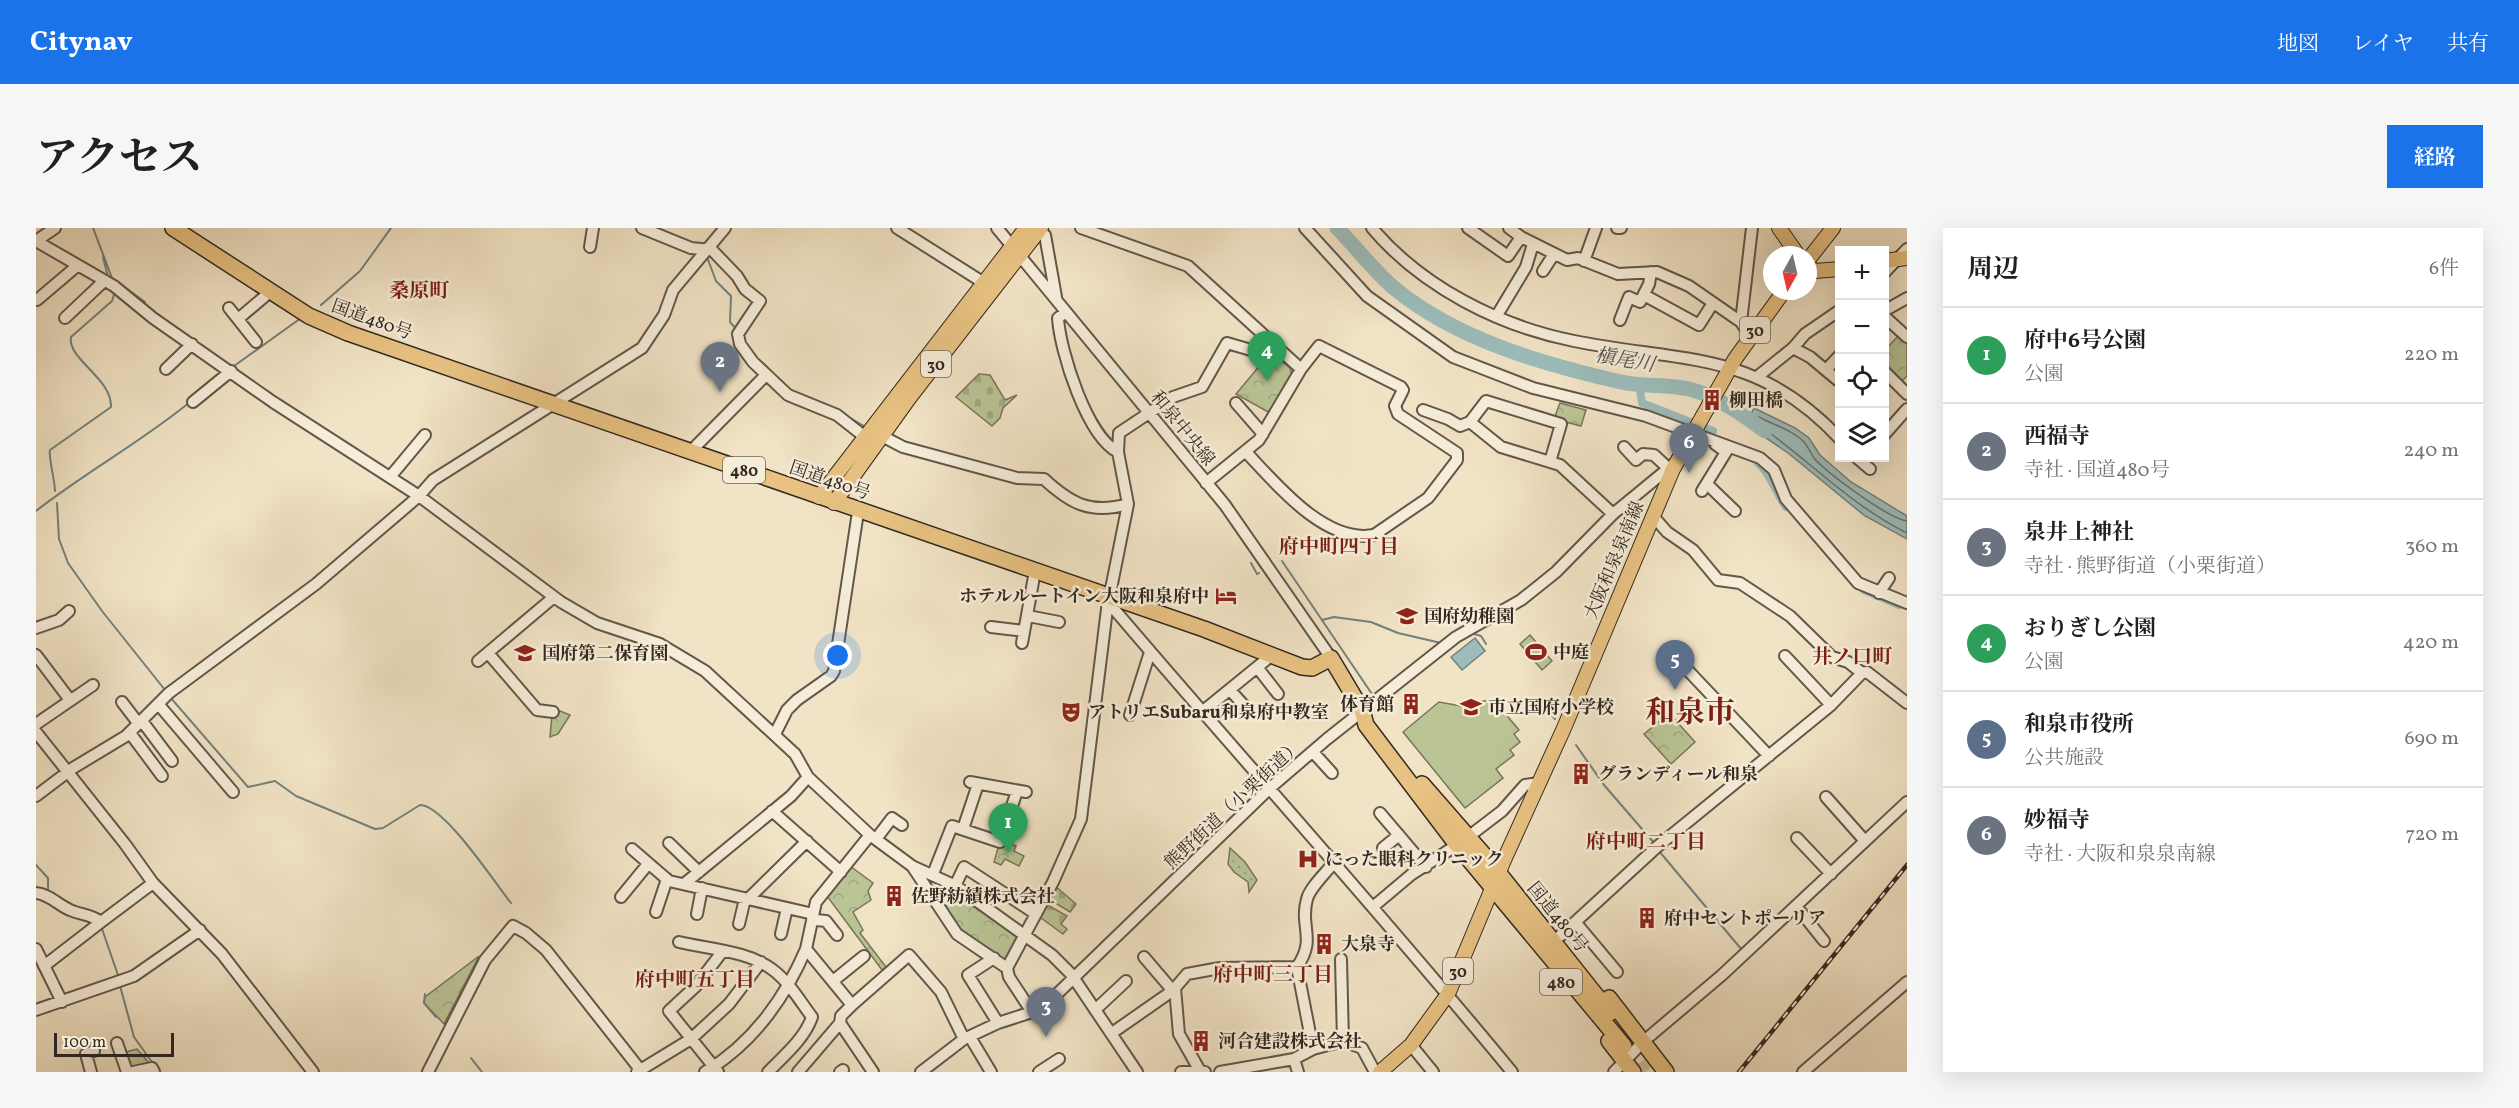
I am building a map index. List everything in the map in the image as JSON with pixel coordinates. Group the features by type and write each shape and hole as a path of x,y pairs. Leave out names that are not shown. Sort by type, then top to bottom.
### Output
{"highway":[{"name":"国道480号","path":"173,228 309,316 348,333 691,451 858,512 1035,571 1108,601 1302,667 1312,668 1331,658 1362,710 1372,715 1462,841 1632,1052"},
{"name":"国道480号","path":"1496,882 1518,898 1632,1052"},
{"name":"480","path":"1518,898 1541,916 1560,936 1632,1052 1664,1069"},
{"name":"480","path":"1641,1072 1648,1065 1664,1069"}],"main road":[{"name":"30","path":"834,503 1016,251 1026,228"},
{"path":"1779,228 1792,246"},
{"path":"1817,248 1833,228"},
{"name":"30","path":"819,497 984,283 1016,251 1043,231"},
{"path":"1889,260 1904,255"},
{"path":"1817,271 1835,269"},
{"name":"大阪和泉泉南線","path":"1377,1072 1411,1045 1449,994 1539,783 1550,764 1673,465 1729,369 1777,300"}],"street":[{"path":"55,228 36,241 103,282 273,402 419,496 554,597 597,623 660,644 694,664 727,689 795,754 808,777 873,837 912,866 955,886 1052,955 1073,978 1137,1072"},
{"path":"590,247 593,228"},
{"path":"642,228 667,240 705,251 712,250 737,276 745,289 760,301 739,332 740,344 765,376 788,394 837,415 865,437"},
{"path":"36,796 67,772 130,733 200,668 315,584 419,496 433,480 642,348 664,315 673,290 725,228"},
{"path":"897,228 984,283"},
{"name":"和泉中央線","path":"997,228 1149,412 1262,555 1331,658"},
{"path":"1081,228 1188,266 1301,369"},
{"path":"1305,228 1367,296 1453,357 1533,388 1647,416 1760,458 1774,470 1786,499 1858,584 1907,603"},
{"path":"1468,228 1508,256 1521,237"},
{"path":"1509,228 1533,244 1567,260 1584,261 1618,274 1656,272 1689,286 1742,322 1750,336"},
{"path":"1584,261 1596,228"},
{"path":"1742,322 1752,228"},
{"path":"1043,231 1056,300"},
{"path":"1379,231 1413,267 1457,297 1496,318 1522,328 1574,341 1709,361 1757,377 1814,411 1835,435"},
{"path":"1496,318 1526,267 1533,244"},
{"path":"1543,271 1554,254"},
{"path":"1889,268 1904,255"},
{"path":"37,300 77,266"},
{"path":"1624,316 1629,297 1641,302 1651,272"},
{"path":"65,318 83,296 103,282"},
{"path":"238,319 270,292"},
{"path":"1644,295 1699,325 1713,303"},
{"path":"1889,308 1907,298"},
{"path":"229,308 255,342"},
{"path":"1066,312 1058,318 1063,357 1094,426 1111,449 1118,452"},
{"path":"1757,377 1793,348 1805,334 1835,313"},
{"path":"1889,321 1907,337"},
{"path":"1007,968 1053,882 1081,819 1089,732 1108,601 1128,504 1118,452 1119,433 1173,397 1202,387 1227,343 1268,355"},
{"path":"168,362 192,344"},
{"path":"1206,483 1246,452 1263,434 1301,369 1319,346 1401,387 1403,390 1395,406 1398,414 1457,453 1457,460 1428,498 1374,535 1368,536 1347,534 1312,518 1246,452"},
{"path":"1793,348 1835,378"},
{"path":"1826,370 1835,360"},
{"path":"193,402 231,371"},
{"path":"1889,375 1907,394"},
{"path":"691,451 765,376"},
{"path":"1427,413 1460,426 1470,422 1486,401 1561,424 1550,462"},
{"path":"1236,403 1263,434"},
{"path":"1889,428 1907,409"},
{"path":"1470,422 1501,447 1560,465 1613,514"},
{"path":"390,477 425,435"},
{"path":"882,436 903,447 1017,478 1044,479 1067,500 1077,505 1096,508 1128,504"},
{"path":"1713,441 1726,452 1705,487 1735,511"},
{"path":"1624,447 1636,460 1643,454 1654,455 1673,465"},
{"path":"1863,462 1870,469"},
{"name":"熊野街道（小栗街道）","path":"921,1072 967,1038 998,1023 1032,1012 1073,978 1270,788 1362,710 1456,637 1521,600 1548,579 1568,562 1613,514 1673,465"},
{"path":"775,734 787,710 797,700 826,680 834,671 858,512"},
{"path":"1653,516 1667,532 1693,550 1718,580 1740,583 1790,616 1832,657 1848,662 1862,673"},
{"path":"1022,643 1035,571"},
{"path":"1879,593 1889,578"},
{"path":"478,661 554,597"},
{"path":"1108,601 1202,712 1374,906 1512,1072"},
{"path":"36,628 59,620 69,611"},
{"path":"1028,616 1059,622"},
{"path":"991,627 1024,631"},
{"path":"1130,715 1150,652"},
{"path":"488,653 537,710 553,712"},
{"path":"1202,712 1272,655"},
{"path":"36,656 70,700"},
{"path":"1790,658 1814,681 1831,705"},
{"path":"1679,662 1768,756"},
{"path":"1257,668 1278,694"},
{"path":"1560,936 1658,846 1704,811 1831,705 1862,673 1867,672 1907,703"},
{"path":"36,724 93,685"},
{"path":"1230,690 1248,710"},
{"path":"122,702 141,722 167,758"},
{"path":"159,705 206,766 228,789"},
{"path":"36,732 153,883 200,930 314,1072"},
{"path":"130,733 162,776"},
{"path":"1313,752 1332,773"},
{"path":"684,884 772,811 808,777"},
{"path":"933,874 952,826 963,830 1000,843 1022,792 974,783 963,830"},
{"path":"1374,906 1502,811 1525,785 1539,783"},
{"path":"1826,797 1841,808 1865,842"},
{"path":"1614,1072 1632,1052 1722,975 1907,802"},
{"path":"772,811 841,872"},
{"path":"1380,813 1426,867"},
{"path":"722,952 696,986 669,1011 712,1070 746,1042 765,1021 789,986 806,949 816,902 892,818 902,825"},
{"path":"1383,848 1399,835"},
{"path":"1797,838 1831,874"},
{"path":"739,924 744,903 748,898 807,841"},
{"path":"669,843 699,872"},
{"path":"632,849 667,879 813,915 816,920 826,921 837,935"},
{"path":"1313,1049 1297,968 1309,939 1305,916 1307,897 1335,861"},
{"path":"621,897 648,864"},
{"path":"912,866 957,934 1007,968 1009,977 1032,1012"},
{"path":"955,886 964,867 1036,914"},
{"path":"656,912 667,879"},
{"path":"44,966 153,883"},
{"path":"697,914 702,888"},
{"path":"36,893 48,896 71,911 92,915 101,922"},
{"path":"1796,906 1824,941"},
{"path":"781,934 787,908"},
{"path":"1576,922 1604,950 1617,973"},
{"path":"428,1072 485,960 513,927 526,933 546,950 640,1071 691,1039 729,1004 760,962"},
{"path":"36,1010 134,976 200,930"},
{"path":"679,942 760,962 776,972 812,1017 790,1050 768,1072"},
{"path":"36,949 62,1002"},
{"path":"806,949 852,1005"},
{"path":"798,1072 840,1023 841,1017 852,1005 909,955 941,992 967,1038 992,1072"},
{"path":"833,981 864,956"},
{"path":"1144,957 1174,990 1179,1034 1202,1072"},
{"path":"994,958 968,975 998,1023"},
{"path":"1341,959 1343,1041"},
{"path":"1112,1033 1174,990 1187,974 1220,968 1297,968"},
{"path":"1803,1072 1907,982"},
{"path":"1095,1010 1124,987"},
{"path":"840,1023 873,1072"},
{"path":"1220,1072 1294,1059 1313,1049 1343,1041 1362,1048 1377,1072"},
{"path":"1411,1045 1432,1072"},
{"path":"122,1047 127,1072"},
{"path":"90,1072 86,1054 94,1051"},
{"path":"1040,1072 1059,1059"},
{"path":"1294,1059 1298,1072"},
{"path":"133,1072 152,1068 154,1072"},
{"path":"1182,1072 1202,1072"}],"green space":[{"path":"1899,335 1907,343 1907,376 1901,382 1889,370 1889,346"},
{"path":"1271,352 1290,368 1292,376 1270,413 1236,394"},
{"path":"979,374 990,375 1005,400 1017,395 1003,408 1000,418 992,426 956,397"},
{"path":"1560,403 1586,410 1581,426 1554,419"},
{"name":"中庭","path":"1530,635 1552,661 1542,670 1520,644"},
{"path":"1493,699 1519,730 1514,734 1520,742 1510,750 1514,755 1496,769 1503,778 1465,808 1403,732 1439,702 1461,706"},
{"path":"560,711 570,715 558,734 550,737 552,715"},
{"path":"1669,713 1695,742 1671,764 1644,734"},
{"path":"1004,841 1016,846 1014,851 1024,856 1019,866 1005,859 1001,865 994,862 999,845"},
{"path":"1230,848 1245,862 1257,880 1249,892 1248,882 1234,872 1228,864"},
{"path":"850,866 873,883 868,891 871,900 853,912 863,930 860,933 886,967 882,970 827,896"},
{"path":"1054,885 1076,904 1070,912 1047,898"},
{"path":"955,889 1022,935 1005,962 960,932 945,908"},
{"path":"1044,903 1067,916 1061,924 1067,929 1063,934 1037,915"},
{"path":"479,956 444,1024 424,1003 425,997"},
{"path":"137,1049 150,1064 132,1068 124,1055 126,1052"}],"water":[{"path":"1754,408 1795,428 1809,438 1820,455 1851,482 1907,516 1907,539 1865,516 1788,453 1746,424"},
{"path":"1475,638 1485,651 1462,670 1451,657"}],"waterway":[{"path":"93,228 112,278 145,302"},
{"path":"321,305 360,271 391,228"},
{"name":"槇尾川","path":"1337,228 1394,288 1445,322 1473,336 1532,358 1591,375 1629,384 1681,387 1699,392 1729,406 1765,431"},
{"path":"103,257 108,277"},
{"path":"707,257 716,281 731,296 730,322 737,330"},
{"path":"55,491 50,450 111,407 105,387 76,353 71,337 112,301 115,292"},
{"path":"234,366 301,318"},
{"path":"1639,384 1642,403 1713,431"},
{"path":"36,511 190,402"},
{"path":"843,414 864,426"},
{"path":"1758,463 1786,507"},
{"path":"57,503 59,539 68,563 102,611 165,690"},
{"path":"1282,561 1374,697"},
{"path":"1251,563 1257,574 1259,573"},
{"path":"1864,590 1899,605"},
{"path":"1322,620 1334,617 1371,622 1398,633 1441,643"},
{"path":"1471,633 1481,636 1486,644"},
{"path":"170,697 248,787 275,781 296,796 375,829 383,828 420,805 430,808 455,831 511,903"},
{"path":"1545,708 1555,719"},
{"path":"1576,745 1604,785 1655,844"},
{"path":"1659,851 1742,950"},
{"path":"36,865 48,878 48,893"},
{"path":"101,926 119,978"},
{"path":"120,986 134,1037 154,1065"},
{"path":"425,994 424,1003 436,1017"},
{"path":"471,1058 482,1072"}],"tunnel":[{"path":"1624,1046 1645,1072"}],"railway":[{"path":"1739,1072 1907,865"}],"place":[{"name":"おりぎし公園","path":"1267,381"},
{"name":"西福寺","path":"720,392"},
{"name":"柳田橋","path":"1712,400"},
{"name":"妙福寺","path":"1689,473"},
{"name":"ホテルルートイン大阪和泉府中","path":"1226,596"},
{"name":"国府幼稚園","path":"1407,616"},
{"name":"中庭","path":"1536,652"},
{"name":"国府第二保育園","path":"525,653"},
{"name":"和泉市役所","path":"1675,690"},
{"name":"体育館","path":"1411,704"},
{"name":"市立国府小学校","path":"1471,707"},
{"name":"アトリエSubaru和泉府中教室","path":"1071,712"},
{"name":"グランディール和泉","path":"1581,774"},
{"name":"府中6号公園","path":"1008,853"},
{"name":"にった眼科クリニック","path":"1308,859"},
{"name":"佐野紡績株式会社","path":"894,896"},
{"name":"府中セントポーリア","path":"1647,918"},
{"name":"大泉寺","path":"1324,944"},
{"name":"泉井上神社","path":"1046,1037"},
{"name":"河合建設株式会社","path":"1201,1041"}],"district":[{"name":"桑原町","path":"419,290"},
{"name":"府中町四丁目","path":"1339,546"},
{"name":"井ノ口町","path":"1852,656"},
{"name":"和泉市","path":"1690,712"},
{"name":"府中町二丁目","path":"1646,841"},
{"name":"府中町三丁目","path":"1273,974"},
{"name":"府中町五丁目","path":"695,979"}]}
